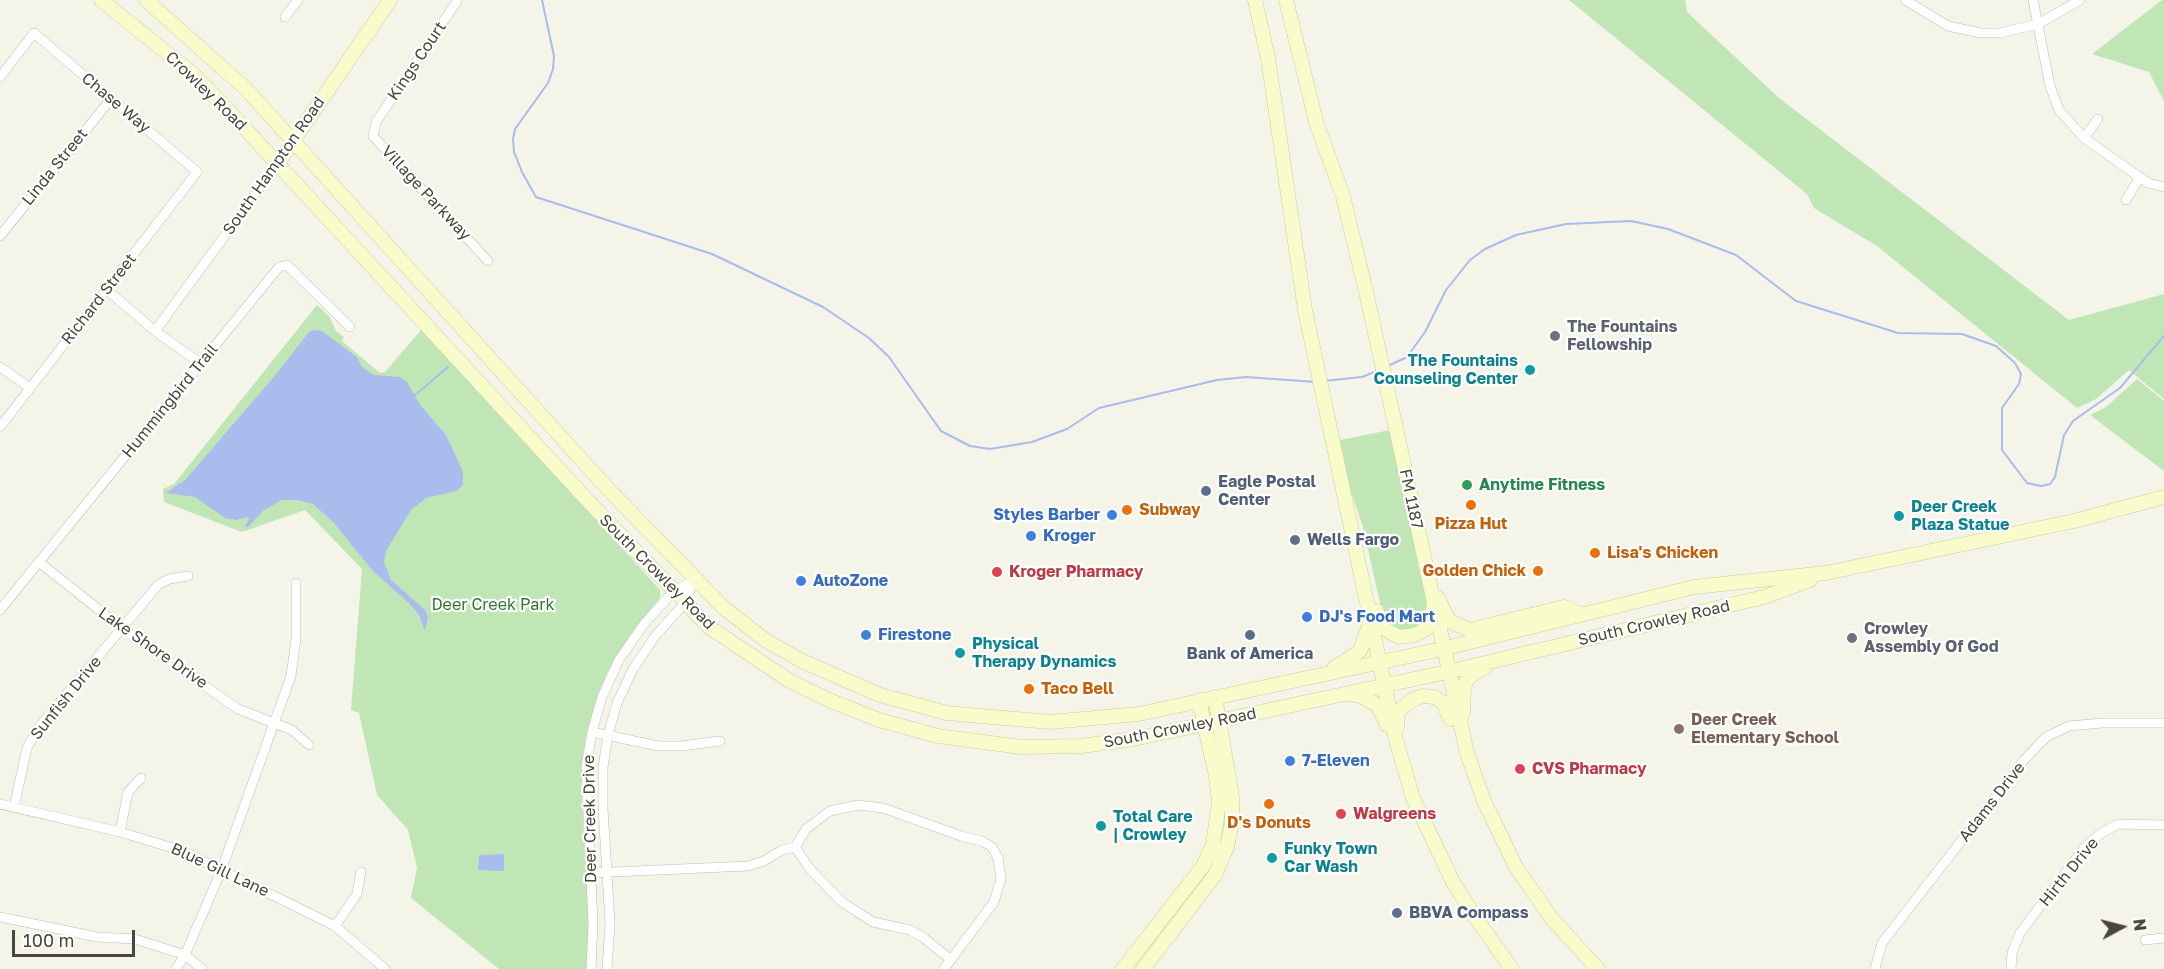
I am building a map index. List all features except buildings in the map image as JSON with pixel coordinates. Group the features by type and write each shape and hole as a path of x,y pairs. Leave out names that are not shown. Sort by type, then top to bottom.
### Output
{"main road":[{"name":"Crowley Road","path":"101,0 192,73 278,163"},
{"name":"Crowley Road","path":"146,0 212,56 293,140"},
{"name":"South Hampton Road","path":"278,163 390,0"},
{"path":"1255,0 1268,58 1305,310 1396,740 1413,798 1454,882 1475,918 1512,969"},
{"name":"FM 1187","path":"1286,0 1317,125 1343,196 1367,296 1460,729 1484,801 1516,867 1552,919 1598,969"},
{"name":"South Crowley Road","path":"293,140 608,489 694,580 724,608 765,640 802,662 880,695 947,713 1050,722 1139,714 1443,649 1580,614 1719,583 1826,573 2074,521 2164,497"},
{"name":"South Crowley Road","path":"278,163 684,604 708,627 750,656 831,701 912,729 982,743 1021,747 1081,746 1134,740 1447,672 1764,597 1826,573"},
{"path":"1402,457 1410,466 1439,602 1449,621 1470,630 1564,607 1580,614"},
{"path":"1354,536 1365,549 1379,621 1388,633 1407,637 1426,629 1432,619 1432,601"},
{"path":"1644,599 1650,623"},
{"path":"1329,673 1360,651 1371,621"},
{"path":"1460,729 1464,720 1464,686 1476,671 1497,660"},
{"path":"1344,693 1370,701 1383,713 1406,791 1413,798"},
{"path":"1396,740 1397,714 1406,704 1416,698 1429,696 1443,702 1448,709 1466,775 1481,812 1505,859 1516,867"},
{"path":"1123,969 1220,846 1232,822 1232,797 1215,697"},
{"path":"1143,969 1215,874 1220,846 1219,802 1216,776 1199,700"},
{"path":"982,743 985,718"}],"street":[{"path":"285,17 298,0"},
{"name":"Kings Court","path":"376,122 456,0"},
{"path":"1905,0 1947,26 2000,33 2038,24 2080,0"},
{"path":"2033,0 2054,100 2067,120 2084,138 2148,183 2164,187"},
{"name":"Chase Way","path":"0,77 34,33 197,172"},
{"name":"Linda Street","path":"0,236 111,99"},
{"path":"2084,138 2098,119"},
{"name":"Village Parkway","path":"376,122 373,136 488,261"},
{"name":"South Hampton Road","path":"155,331 278,163"},
{"name":"Richard Street","path":"1,424 197,172"},
{"path":"2126,200 2140,177"},
{"name":"Hummingbird Trail","path":"0,610 279,267 287,265 350,327"},
{"path":"106,289 155,331 200,363"},
{"path":"0,367 30,388"},
{"name":"Lake Shore Drive","path":"39,562 123,629 238,709 292,730 309,745"},
{"name":"Sunfish Drive","path":"14,807 27,748 39,727 158,585 169,579 188,576"},
{"name":"Deer Creek Drive","path":"591,969 594,953 586,766 592,732 602,697 619,660 644,624 673,592 694,580"},
{"name":"Deer Creek Drive","path":"608,969 610,924 603,767 608,735 617,703 633,669 656,635 684,604 694,580"},
{"path":"176,969 185,955 221,871 291,676 297,639 296,583"},
{"name":"Adams Drive","path":"1875,969 1882,944 2024,760 2046,737 2069,726 2102,723 2164,723"},
{"path":"592,732 658,746 681,746 720,741"},
{"path":"120,832 128,792 141,778"},
{"name":"Blue Gill Lane","path":"0,804 120,832 183,850 335,926 385,969"},
{"path":"590,873 748,866 764,861 782,850 795,847 807,828 830,811 842,807 866,805 883,808 961,836 982,841 992,847 999,865 999,891 944,969"},
{"name":"Hirth Drive","path":"2011,969 2012,953 2020,933 2084,848 2100,834 2118,824 2164,825"},
{"path":"795,847 810,869 856,913 873,922 910,930 924,938 951,960"},
{"path":"335,926 357,894 361,872"},
{"path":"0,917 97,937 135,939 185,955 202,969"},
{"path":"2145,940 2164,938"}],"green space":[{"path":"1569,0 1685,0 1687,12 1779,98 2069,320 2164,294 2164,399 2129,370 2096,399 2077,408 1877,246 1814,208 1807,194"},
{"path":"2164,0 2164,101 2149,72 2092,54"},
{"name":"Deer Creek Park","path":"317,305 329,316 336,331 344,337 342,341 380,373 385,372 422,329 660,590 660,598 632,632 607,673 586,736 581,787 589,925 587,969 499,969 411,898 417,867 408,830 377,795 359,713 351,710 362,569 305,510 242,532 164,502 163,489 174,484"},
{"path":"2137,379 2164,401 2164,471 2090,415 2106,407"},
{"path":"1390,430 1429,614 1423,626 1402,633 1387,626 1382,612 1340,440"}],"water":[{"path":"322,331 357,357 362,367 374,375 400,377 407,382 421,406 446,435 463,472 463,485 456,491 426,498 411,510 386,551 384,562 391,580 425,610 428,617 425,631 419,615 410,604 373,571 334,523 313,504 297,500 282,500 264,510 248,527 245,527 249,519 247,517 236,520 225,518 195,497 166,493 186,479 273,378 309,332"},
{"path":"504,854 504,871 478,870 479,855"}],"waterway":[{"path":"542,0 554,56 553,69 548,83 515,129 513,139 514,152 536,197 712,254 823,307 869,338 889,357 941,431 970,446 990,449 1032,442 1067,429 1099,408 1217,380 1246,377 1316,382"},
{"path":"1388,366 1407,357 1425,332 1446,290 1470,260 1485,249 1516,235 1566,224 1631,221 1668,229 1736,255 1796,301 1898,333 1962,334 1996,346 2015,363 2021,374 2019,384 2002,408 2002,450 2027,483 2041,486 2050,484 2055,477 2064,435 2073,421 2120,388 2164,336"},
{"path":"414,396 448,367"},
{"path":"1324,381 1362,377 1377,371"}],"place":[{"name":"The Fountains Fellowship","path":"1555,336"},
{"name":"The Fountains Counseling Center","path":"1530,370"},
{"name":"Anytime Fitness","path":"1467,485"},
{"name":"Eagle Postal Center","path":"1206,491"},
{"name":"Pizza Hut","path":"1471,505"},
{"name":"Subway","path":"1127,510"},
{"name":"Styles Barber","path":"1112,515"},
{"name":"Deer Creek Plaza Statue","path":"1899,516"},
{"name":"Kroger","path":"1031,536"},
{"name":"Wells Fargo","path":"1295,540"},
{"name":"Lisa's Chicken","path":"1595,553"},
{"name":"Golden Chick","path":"1538,571"},
{"name":"Kroger Pharmacy","path":"997,572"},
{"name":"AutoZone","path":"801,581"},
{"name":"DJ's Food Mart","path":"1307,617"},
{"name":"Firestone","path":"866,635"},
{"name":"Bank of America","path":"1250,635"},
{"name":"Crowley Assembly Of God","path":"1852,638"},
{"name":"Physical Therapy Dynamics","path":"960,653"},
{"name":"Taco Bell","path":"1029,689"},
{"name":"Deer Creek Elementary School","path":"1679,729"},
{"name":"7-Eleven","path":"1290,761"},
{"name":"CVS Pharmacy","path":"1520,769"},
{"name":"D's Donuts","path":"1269,804"},
{"name":"Walgreens","path":"1341,814"},
{"name":"Total Care | Crowley","path":"1101,826"},
{"name":"Funky Town Car Wash","path":"1272,858"},
{"name":"BBVA Compass","path":"1397,913"}]}
